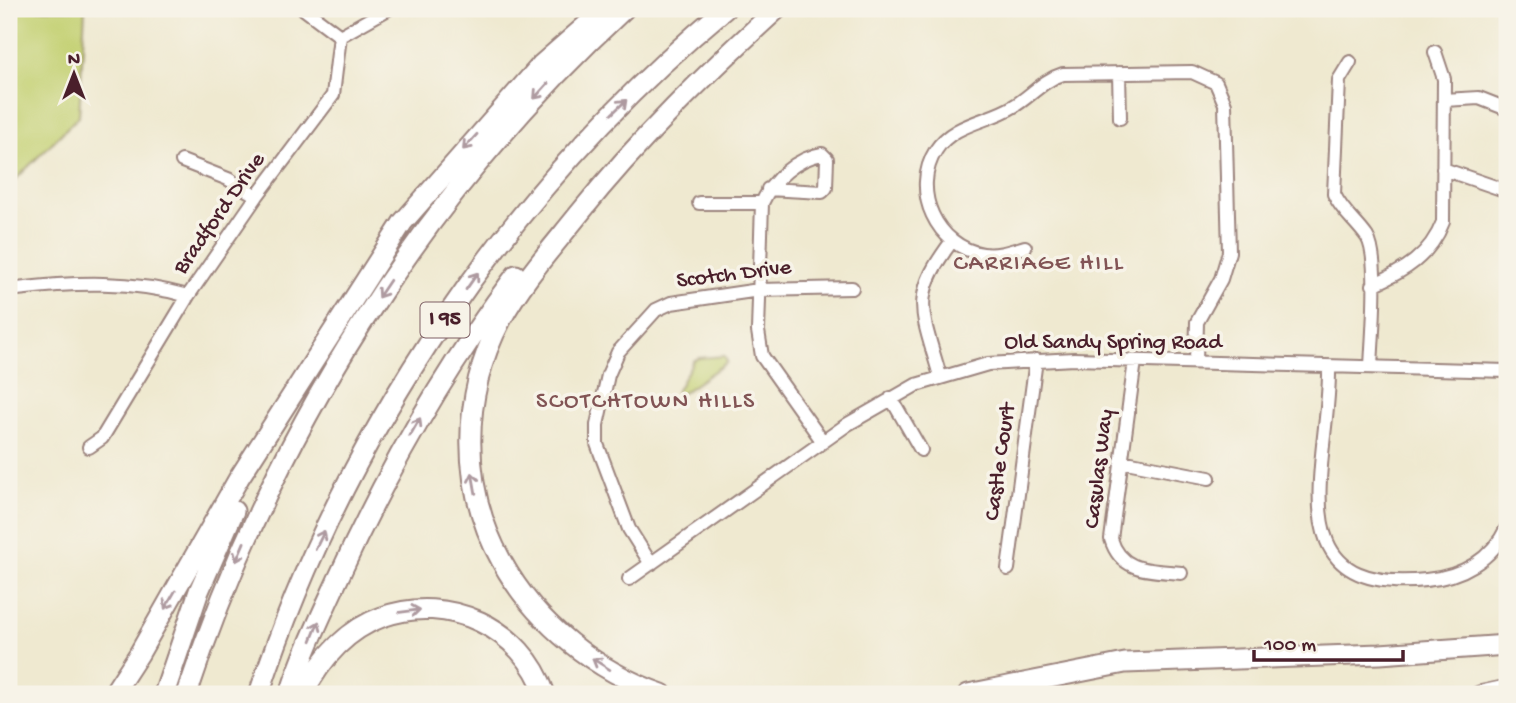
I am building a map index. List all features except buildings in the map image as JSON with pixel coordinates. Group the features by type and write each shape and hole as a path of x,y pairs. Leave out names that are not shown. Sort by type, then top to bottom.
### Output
{"highway":[{"path":"113,694 146,642 239,478 403,222 444,172 541,65 606,9"},
{"path":"187,694 222,595 251,528 314,401 350,340 418,239 459,185 553,78 624,9"},
{"name":"I 95","path":"259,694 289,612 345,488 376,429 441,325 510,228 603,122 725,9"},
{"path":"290,694 320,617 375,499 435,391 499,297 584,190 627,142 677,93 777,9"},
{"path":"662,694 626,679 584,653 545,620 512,580 486,530 474,482 470,435 473,401 488,346 544,257 634,148 777,9"},
{"path":"164,694 199,591 242,492 318,353"},
{"path":"303,694 324,660 360,628 382,617 424,609 463,614 502,634 531,665 545,694"},
{"path":"968,694 1087,668 1207,658 1380,654 1507,645"},
{"path":"1032,694 1127,668 1207,658"}],"main road":[{"path":"1479,694 1507,688"}],"street":[{"path":"304,9 340,36 388,9"},
{"name":"Bradford Drive","path":"89,447 107,431 188,296 257,196 333,95 340,36"},
{"path":"1373,285 1406,268 1436,240 1443,222 1444,79 1435,52"},
{"path":"1350,62 1339,80 1334,194 1340,208 1368,238 1373,258 1371,367"},
{"path":"1025,247 990,255 972,251 952,241 934,219 926,195 931,161 941,144 969,124 1012,108 1054,76 1071,73 1192,72 1216,83 1223,96 1229,243 1225,270 1197,322 1196,362"},
{"path":"1119,73 1120,118"},
{"path":"1444,100 1479,98 1507,110"},
{"path":"768,189 822,192 827,183 827,159 822,153 804,161 768,189 762,203 758,331 762,356 823,442"},
{"path":"182,161 229,179 257,196"},
{"path":"1443,169 1507,191"},
{"path":"699,203 762,203"},
{"path":"940,376 925,322 923,300 931,270 952,241"},
{"path":"18,289 58,283 95,283 188,296"},
{"name":"Scotch Drive","path":"651,565 629,529 598,452 597,425 610,367 618,352 660,307 759,290 852,288"},
{"name":"Old Sandy Spring Road","path":"629,579 823,442 891,398 940,376 988,364 1036,360 1135,361 1507,371"},
{"name":"Castle Court","path":"1008,569 1036,360"},
{"name":"Casulas Way","path":"1135,361 1111,539 1121,559 1133,568 1181,573"},
{"path":"1329,368 1329,409 1318,508 1327,541 1344,563 1361,575 1377,580 1394,582 1441,578 1461,572 1482,560 1507,527"},
{"path":"891,398 921,450"},
{"path":"1121,461 1209,478"}],"green space":[{"path":"9,9 85,9 79,116 9,186"},
{"path":"725,356 727,362 678,396 676,392 693,361"}],"district":[{"name":"CARRIAGE HILL","path":"1039,264"},
{"name":"SCOTCHTOWN HILLS","path":"646,402"}]}
